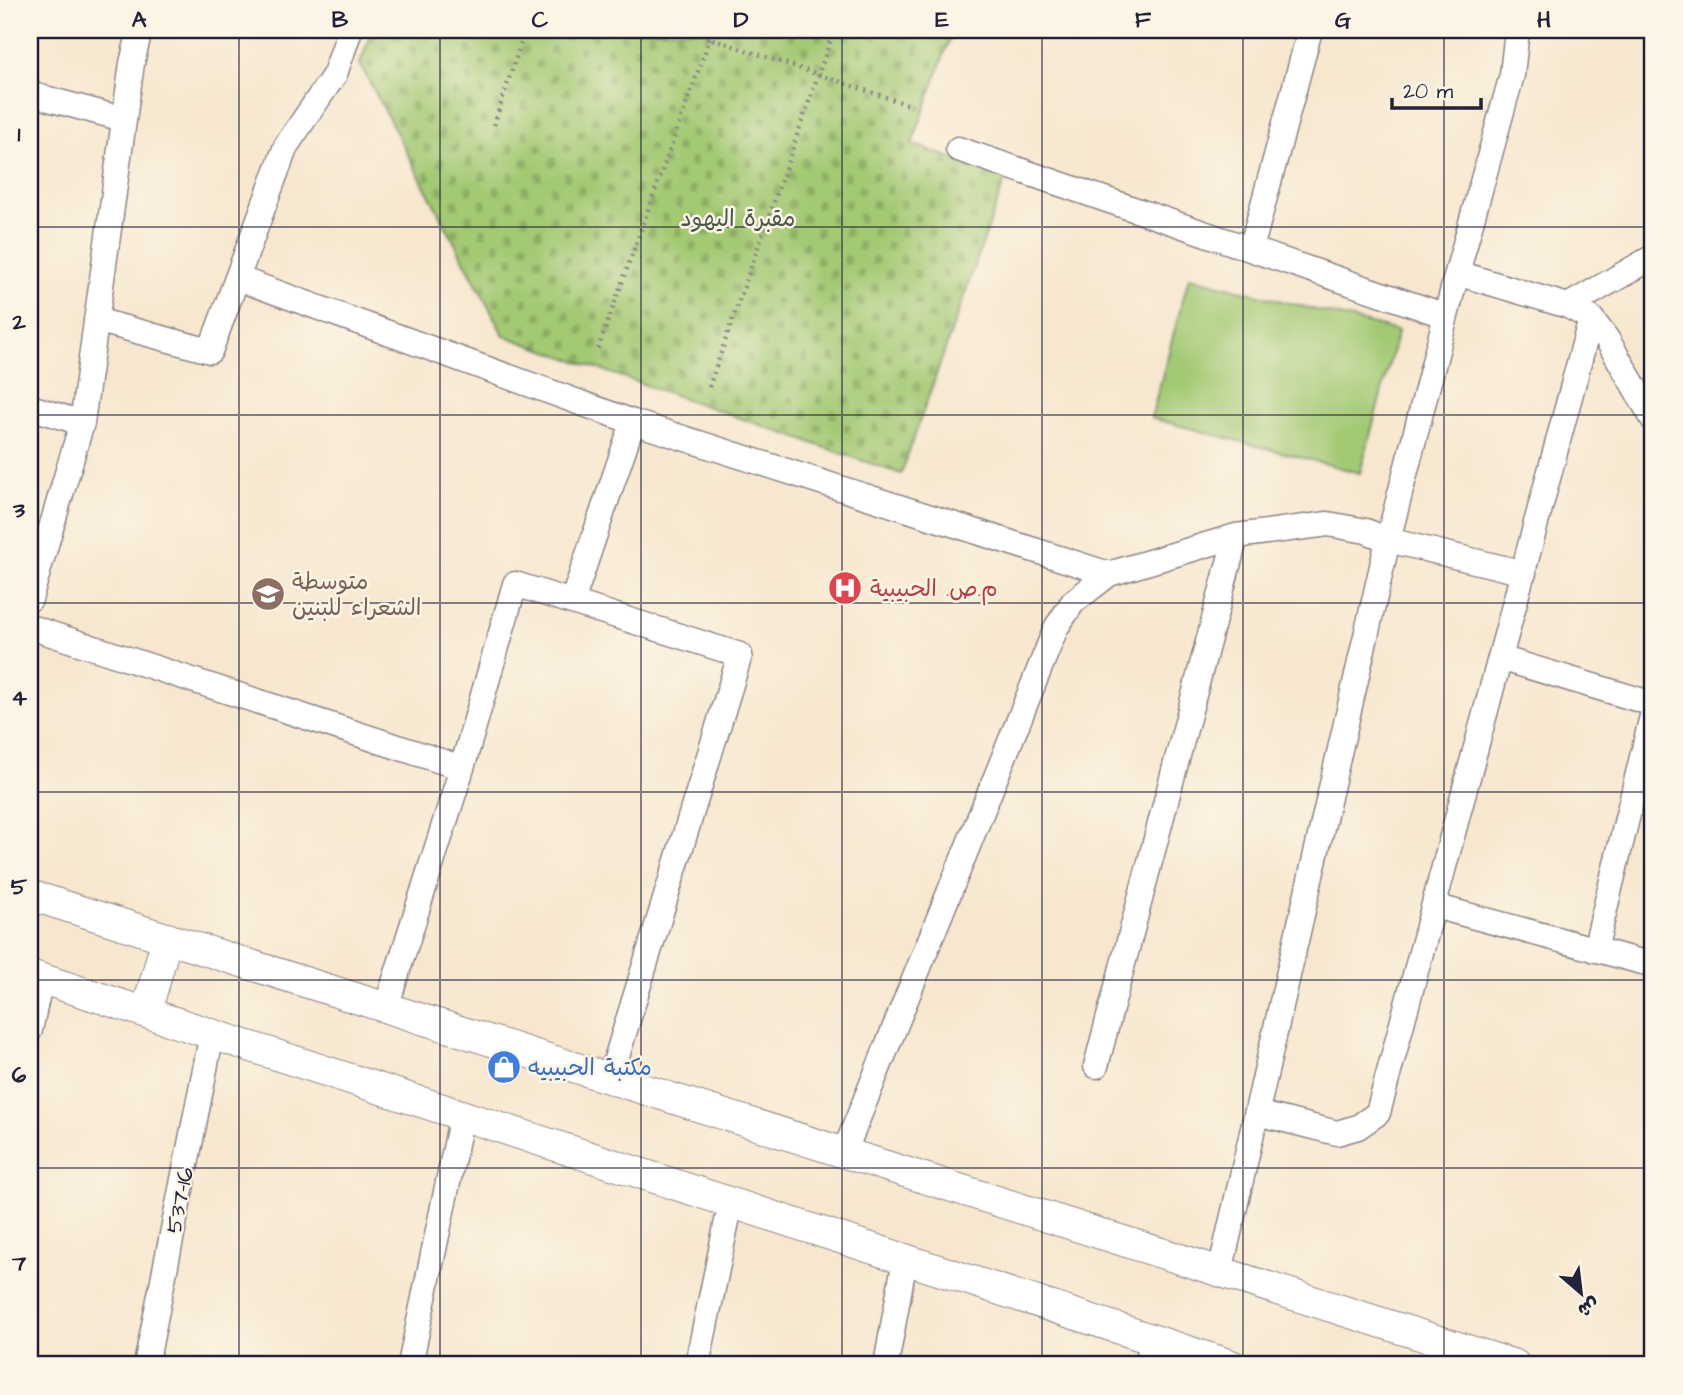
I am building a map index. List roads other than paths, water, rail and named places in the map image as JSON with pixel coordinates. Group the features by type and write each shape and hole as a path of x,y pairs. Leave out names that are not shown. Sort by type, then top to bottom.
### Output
{"street":[{"path":"30,599 82,422 132,63 139,30"},
{"path":"96,320 210,351 286,146 335,74 350,30"},
{"path":"1251,249 1310,30"},
{"path":"1220,1272 1388,540 1457,273 1512,75 1517,30"},
{"path":"30,94 124,119"},
{"path":"958,149 1446,316"},
{"path":"1567,306 1653,257"},
{"path":"1457,273 1567,306 1591,318 1607,339 1653,419"},
{"path":"237,278 633,422 1109,574"},
{"path":"1257,1113 1337,1133 1357,1127 1378,1113 1591,318"},
{"path":"30,407 82,422"},
{"path":"572,601 633,422"},
{"path":"844,1153 1056,628 1073,602 1109,574 1236,536 1328,524 1366,531 1388,540 1524,573"},
{"path":"1096,1066 1236,536"},
{"path":"386,1008 462,768 515,584 572,601 740,655 610,1079"},
{"path":"30,627 462,768"},
{"path":"1500,658 1653,704"},
{"path":"1595,950 1653,712"},
{"path":"30,895 1515,1365"},
{"path":"1434,906 1653,965"},
{"path":"146,1013 167,938"},
{"path":"30,1030 35,977 905,1259 1149,1353 1231,1365"},
{"name":"537-16","path":"146,1365 212,1034"},
{"path":"410,1365 462,1115"},
{"path":"698,1365 731,1202"},
{"path":"886,1365 905,1259"}],"place":[{"name":"م.ص. الحبيبية","path":"845,588"},
{"name":"متوسطة الشعراء للبنين","path":"268,594"},
{"name":"مكتبة الحبيبيه","path":"504,1067"}],"park label":[{"name":"مقبرة اليهود","path":"738,218"}]}
